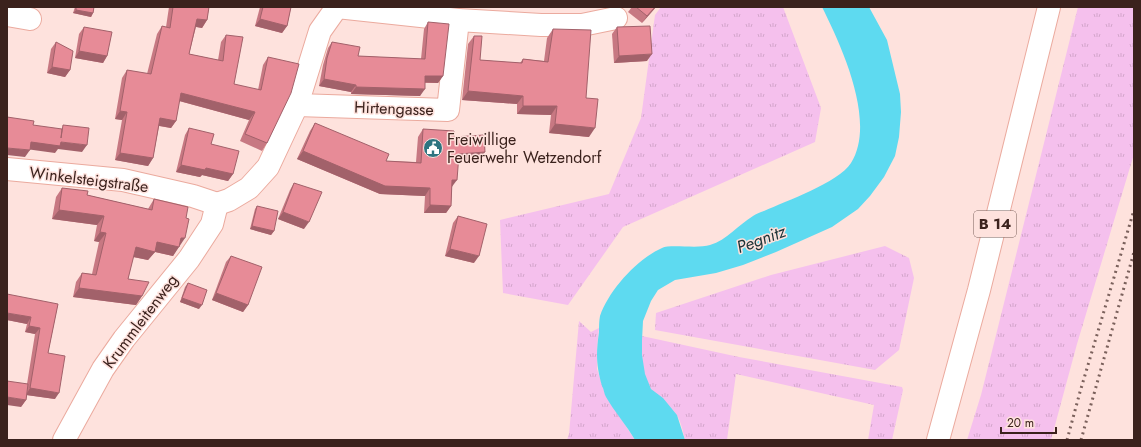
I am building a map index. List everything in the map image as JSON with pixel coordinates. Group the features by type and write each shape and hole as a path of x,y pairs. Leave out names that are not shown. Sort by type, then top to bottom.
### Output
{"street":[{"path":"217,204 229,200 249,188 268,167 297,105 320,31 337,7 458,20 541,25 582,25 616,18"},
{"name":"B 14","path":"938,440 979,290 1049,7"},
{"path":"7,15 30,19"},
{"name":"Hirtengasse","path":"297,105 448,110 458,20"},
{"name":"Winkelsteigstraße","path":"7,169 123,180 193,196 217,204"},
{"name":"Krummleitenweg","path":"64,440 103,369 124,338 189,258 212,224 217,204"}],"green space":[{"path":"661,7 783,7 821,108 815,142 623,227 568,305 503,293 500,220 609,194 641,118 655,15"},
{"path":"1078,7 1134,7 1134,154 1077,344 1051,440 967,440 981,395"},
{"path":"885,246 909,258 914,278 899,350 875,370 655,330 656,313 771,275"},
{"path":"579,321 591,332 599,328 597,369 606,396 635,440 567,440 569,434"},
{"path":"642,336 739,357 902,387 903,390 892,440 868,440 874,405 736,374 727,440 685,440 678,417 652,390 646,379 641,349"}],"water":[{"name":"Pegnitz","path":"822,7 869,7 887,40 900,94 901,112 899,137 895,156 884,177 870,196 858,209 832,227 743,265 716,273 675,280 658,290 651,301 643,321 642,355 645,374 651,389 663,398 677,415 685,440 635,440 605,396 600,379 597,359 600,316 604,306 617,286 634,267 662,248 671,246 699,247 716,243 755,215 811,191 835,178 851,163 858,146 860,127 858,106 846,62"}],"building":[{"path":"76,7 94,7 93,13 76,10"},
{"path":"173,7 209,7 207,20 197,19 189,54 223,61 226,35 243,37 234,84 261,90 268,57 299,64 291,93 267,143 245,134 255,112 181,93 176,121 160,118 153,158 120,153 127,112 120,111 127,70 151,74 162,26 170,28"},
{"path":"263,7 291,7 287,26 260,19"},
{"path":"636,7 655,7 647,16"},
{"path":"428,22 449,24 443,76 425,76 425,89 356,87 356,85 324,79 327,58 332,42 360,47 358,56 425,59"},
{"path":"650,26 652,54 619,56 617,27"},
{"path":"84,27 112,32 107,56 79,51"},
{"path":"553,29 591,30 586,98 598,99 595,128 555,124 557,106 523,106 523,96 468,91 474,36 482,36 480,60 522,63 523,59 548,62"},
{"path":"56,42 73,51 70,70 52,67"},
{"path":"7,117 34,121 33,125 62,129 61,138 63,125 89,128 87,145 61,142 60,146 31,142 30,150 7,148"},
{"path":"315,123 389,154 386,161 421,163 423,129 454,131 454,137 484,135 485,152 459,154 457,180 452,180 451,206 430,205 430,188 385,186 303,151"},
{"path":"189,128 214,134 211,144 239,151 233,174 206,168 205,170 181,165"},
{"path":"294,183 322,192 309,222 283,212"},
{"path":"62,188 88,191 87,195 152,210 154,199 188,207 186,218 189,219 185,238 181,238 179,247 157,242 155,252 136,247 128,279 149,282 142,296 79,288 82,273 96,275 106,233 100,232 104,216 59,210"},
{"path":"257,206 278,211 274,231 252,226"},
{"path":"458,216 487,224 479,256 450,249"},
{"path":"231,256 262,267 248,305 216,293"},
{"path":"188,283 207,290 202,305 182,298"},
{"path":"7,294 58,304 48,353 65,356 59,393 30,388 40,328 29,326 31,317 7,313"},
{"path":"7,381 28,384 26,400 7,397"}],"railway":[{"path":"1067,440 1134,210"},
{"path":"1081,440 1134,252"}],"place":[{"name":"Freiwillige Feuerwehr Wetzendorf","path":"433,148"}]}
